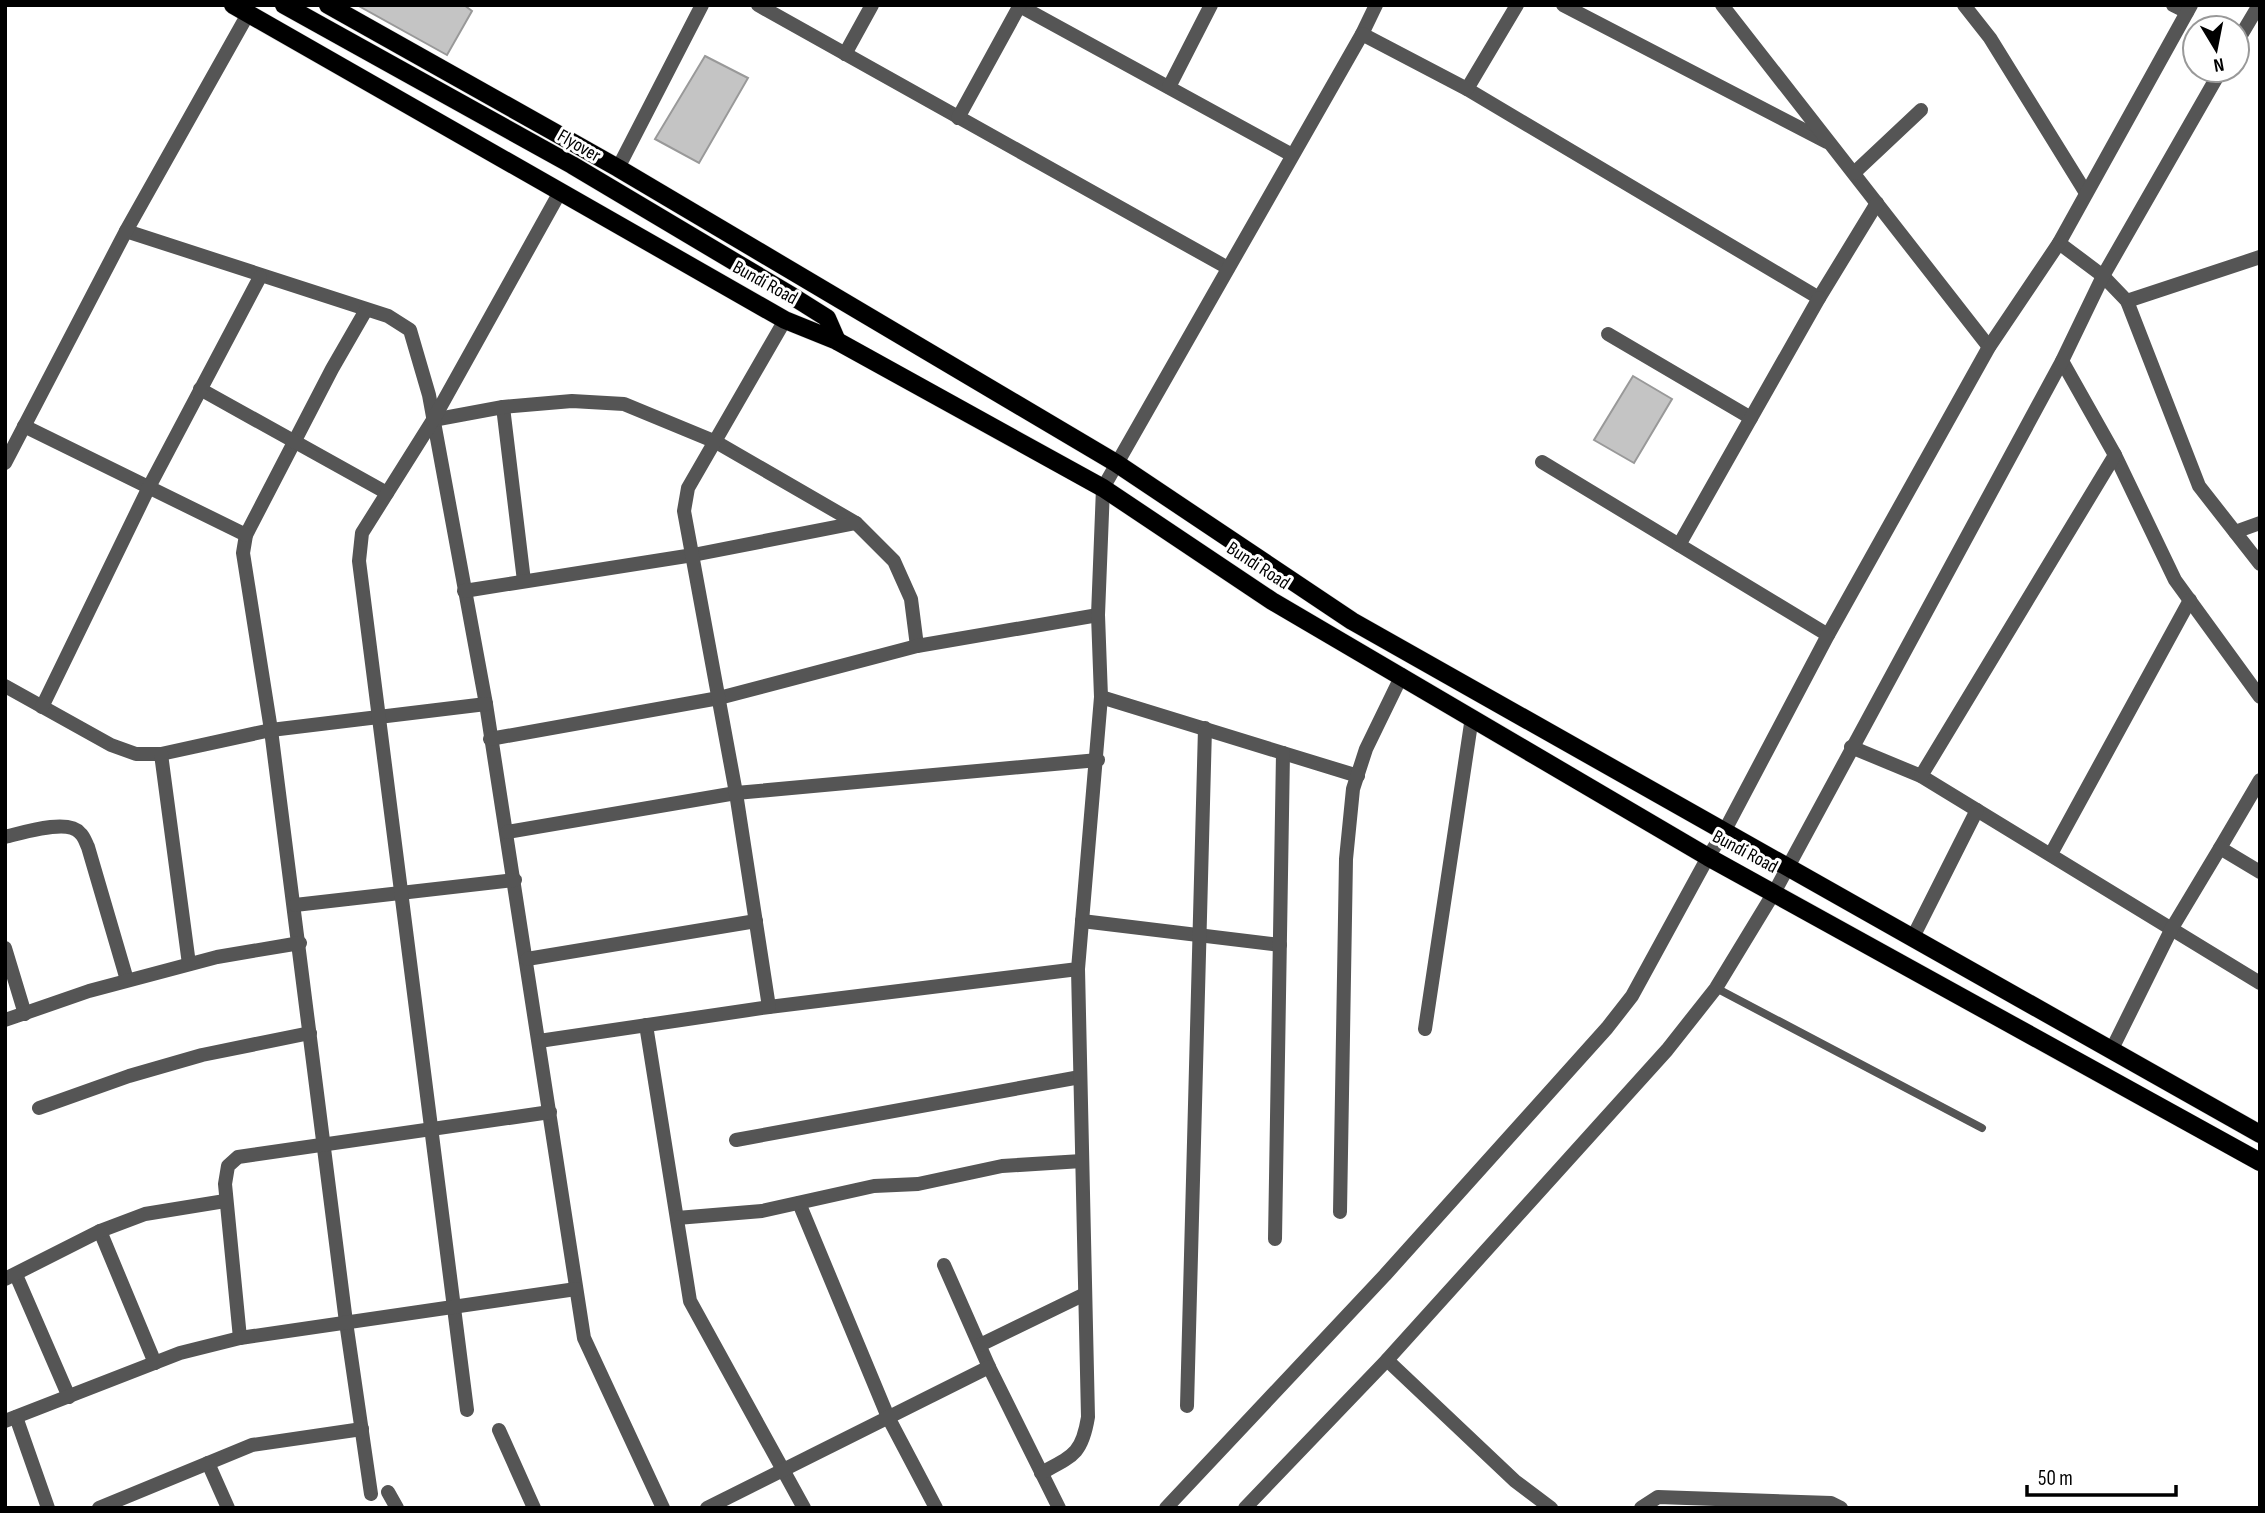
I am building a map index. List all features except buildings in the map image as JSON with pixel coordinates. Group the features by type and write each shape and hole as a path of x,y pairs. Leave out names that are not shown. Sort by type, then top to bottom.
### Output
{"main road":[{"name":"Flyover","path":"284,5 572,165 792,296 827,318 837,341"},
{"name":"Bundi Road","path":"328,5 618,168 1116,463 1352,621 2260,1134"},
{"name":"Bundi Road","path":"244,8 785,320 837,341 1103,488 1272,601 1708,857 1775,891 2260,1162"}],"street":[{"path":"618,168 702,5"},
{"path":"758,5 1228,268"},
{"path":"845,54 872,5"},
{"path":"1169,87 1211,5"},
{"path":"1041,1473 1074,1456 1084,1440 1088,1417 1078,969 1098,760 1101,697 1098,615 1103,488 1376,5"},
{"path":"1467,89 1517,5"},
{"path":"1563,5 1831,144"},
{"path":"1722,5 1989,347"},
{"path":"1964,5 1990,37 2087,192"},
{"path":"958,118 1020,6 1292,155"},
{"path":"5,463 244,8"},
{"path":"1166,1508 1385,1275 1607,1028 1632,996 1724,832 1828,635 1989,347 2059,243 2183,8"},
{"path":"1362,34 1467,89 1819,298"},
{"path":"1245,1508 1387,1360 1667,1050 1716,988 1775,891 2062,361 2103,276 2213,84"},
{"path":"1854,173 1921,110"},
{"path":"467,1410 359,561 362,533 433,420 559,192"},
{"path":"1679,545 1819,298 1877,203"},
{"path":"126,231 260,277 388,316 410,330 433,420 486,704 584,1338 663,1508"},
{"path":"2059,243 2103,276 2127,301 2199,485 2260,564"},
{"path":"2127,301 2258,263"},
{"path":"42,707 149,487 260,277"},
{"path":"366,310 246,535 243,553 295,905 346,1322 371,1494"},
{"path":"769,1007 736,793 684,511 688,488 785,320"},
{"path":"1608,334 1751,418"},
{"path":"2062,361 2115,455 2175,580 2260,697"},
{"path":"200,389 387,493"},
{"path":"433,420 503,407 572,401 624,404 716,442 856,523 894,561 911,599 917,646"},
{"path":"503,407 524,581"},
{"path":"24,426 246,535"},
{"path":"1921,776 2115,455"},
{"path":"1542,462 1828,635"},
{"path":"464,591 693,555 856,523"},
{"path":"2235,532 2260,523"},
{"path":"2051,854 2190,600"},
{"path":"490,739 719,698 917,646 1098,615"},
{"path":"1340,1212 1346,859 1358,776 1366,749 1402,675"},
{"path":"5,687 111,744 136,754 161,754 271,730 486,704"},
{"path":"1101,697 1358,776"},
{"path":"1425,1029 1472,717"},
{"path":"1187,1406 1205,728"},
{"path":"1851,747 1921,776 2260,982"},
{"path":"1275,1240 1283,753"},
{"path":"161,754 188,964"},
{"path":"507,832 736,793 1098,760"},
{"path":"2111,1051 2172,928 2260,780"},
{"path":"1913,937 1977,810"},
{"path":"5,837 56,827 69,826 80,831 88,847 127,980"},
{"path":"2220,848 2260,872"},
{"path":"295,905 515,880"},
{"path":"527,959 756,921"},
{"path":"1082,921 1280,945"},
{"path":"5,1020 127,980 188,964 300,943"},
{"path":"5,947 25,1014"},
{"path":"539,1041 769,1007 1078,969"},
{"path":"646,1025 690,1301 785,1469 804,1508"},
{"path":"39,1108 129,1076 202,1055 310,1033"},
{"path":"736,1140 1080,1076"},
{"path":"240,1338 225,1201 228,1166 238,1157 550,1112"},
{"path":"677,1218 762,1211 873,1186 918,1184 1002,1166 1082,1161"},
{"path":"69,1397 11,1277 100,1231 145,1214 225,1201"},
{"path":"799,1203 888,1417 936,1508"},
{"path":"100,1231 155,1363"},
{"path":"944,1265 989,1367 1059,1508"},
{"path":"48,1508 11,1419 180,1353 240,1338 576,1289"},
{"path":"980,1345 1085,1294"},
{"path":"1387,1360 1515,1481 1551,1508"},
{"path":"707,1508 989,1367"},
{"path":"109,1506 252,1444 362,1429"},
{"path":"499,1430 534,1508"},
{"path":"208,1463 228,1508"},
{"path":"388,1492 397,1508"},
{"path":"1641,1508 1658,1497 1744,1504 1831,1503 1841,1508"}],"lane":[{"path":"1716,988 1982,1128"}]}
